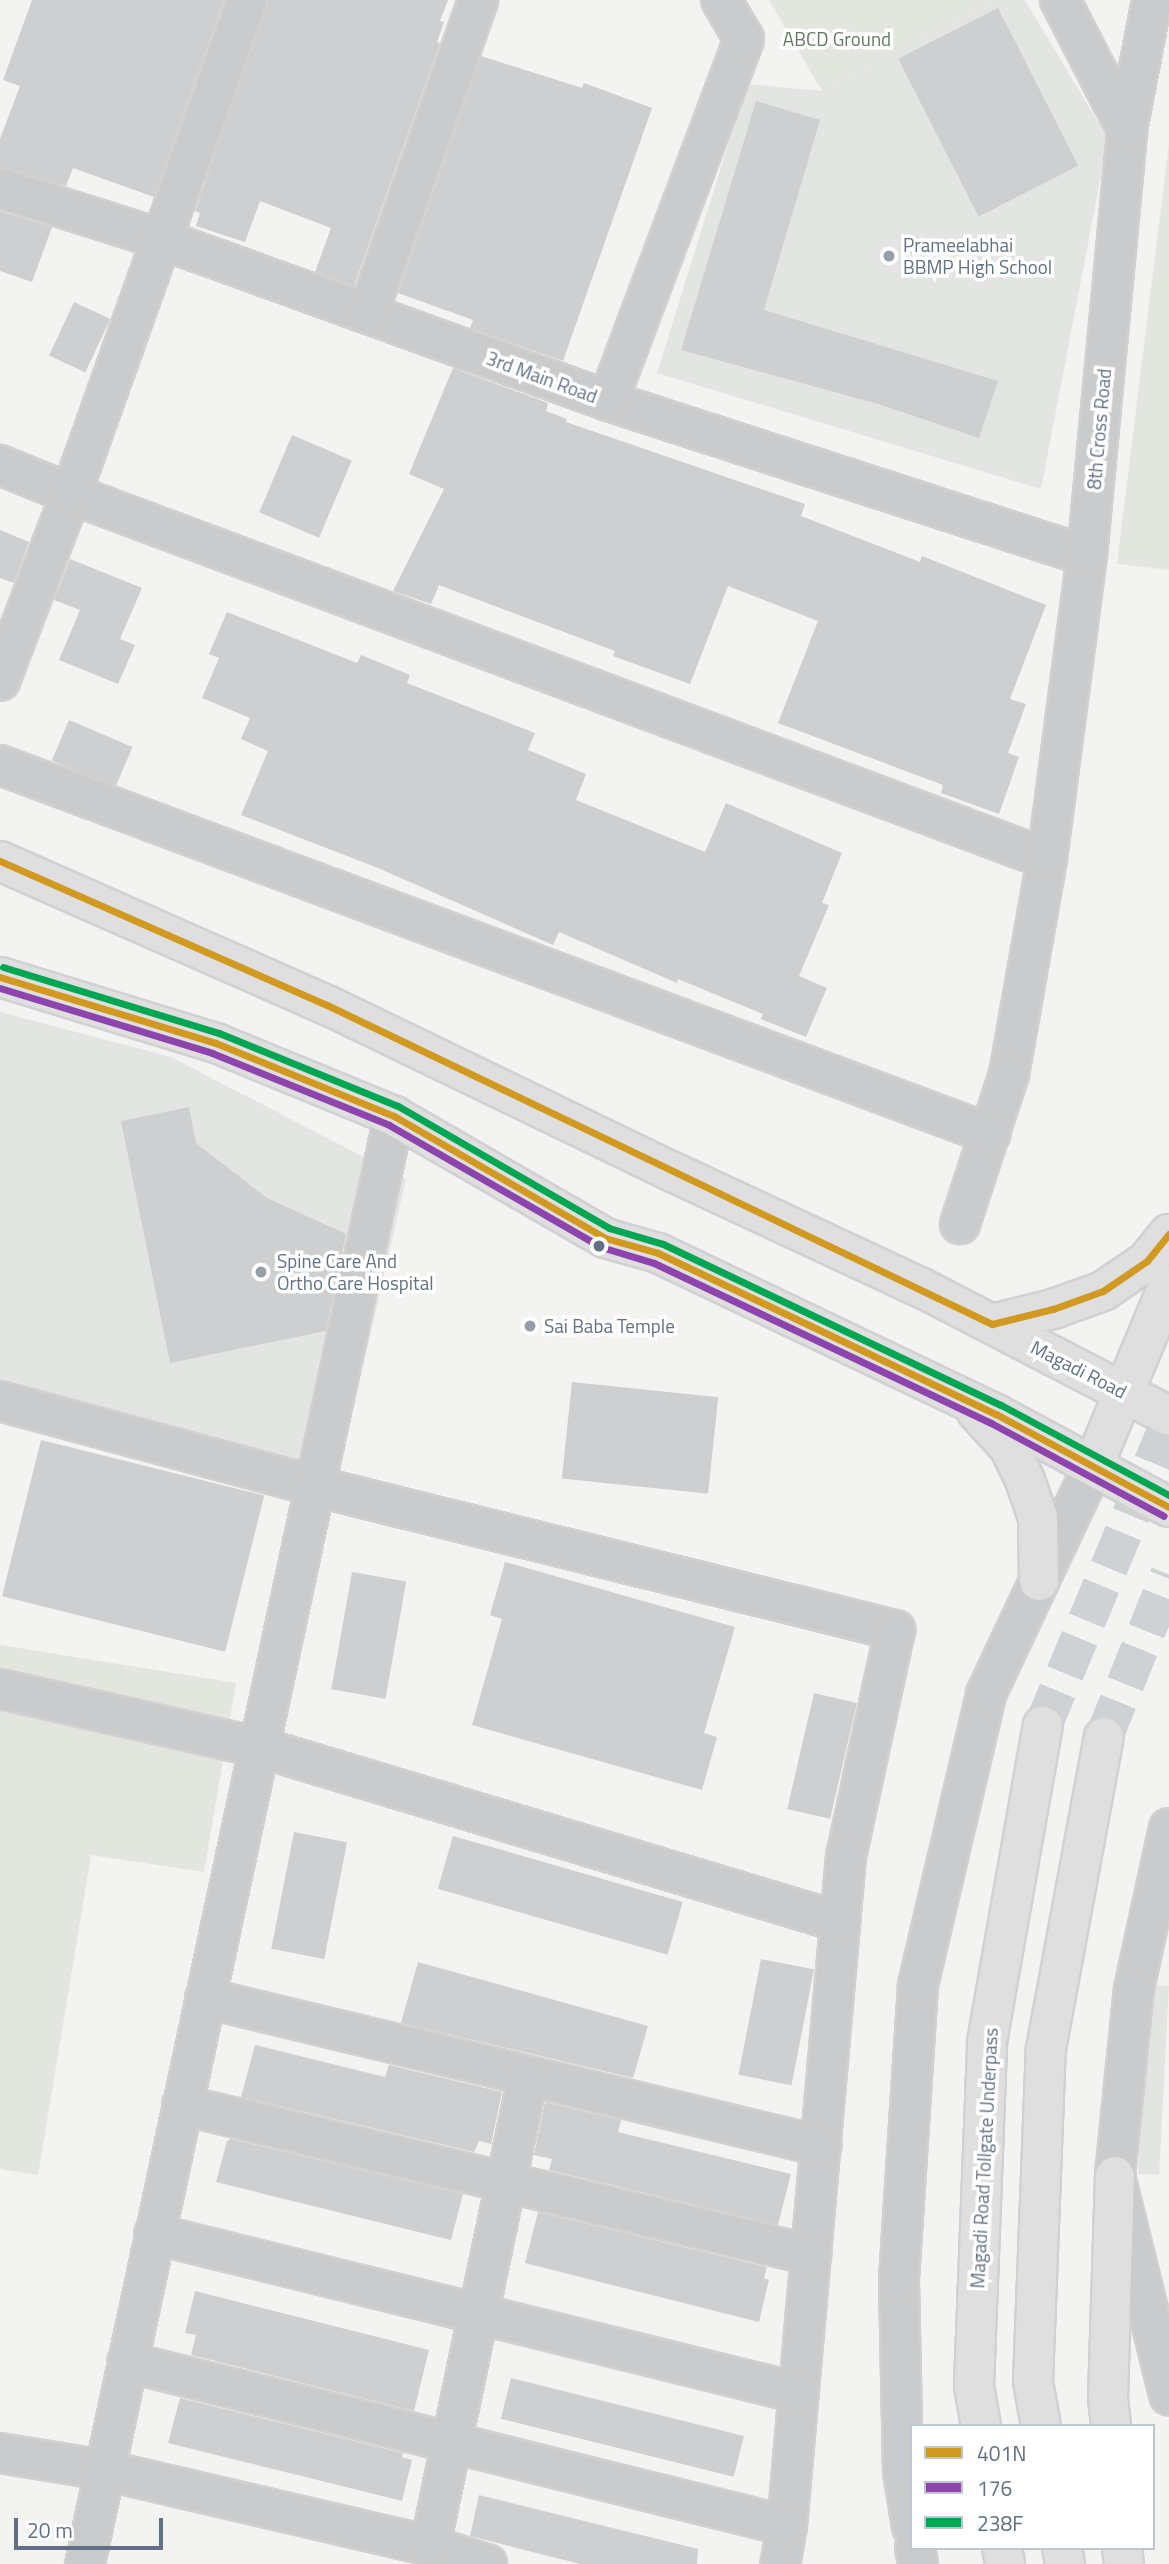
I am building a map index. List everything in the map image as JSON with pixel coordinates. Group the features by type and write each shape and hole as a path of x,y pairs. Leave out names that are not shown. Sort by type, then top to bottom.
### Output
{"main road":[{"name":"Magadi Road","path":"0,861 327,1005 675,1173 922,1288 1169,1416"},
{"path":"0,977 216,1043 394,1115 605,1237 658,1253 966,1400 1094,1464 1169,1507"},
{"path":"992,1324 1053,1309 1103,1291 1147,1261 1169,1234"},
{"path":"1094,1464 1169,1284"},
{"path":"966,1400 1009,1447 1025,1480 1038,1517 1039,1581"},
{"name":"Magadi Road Tollgate Underpass","path":"981,2424 974,2386 987,2042 1043,1726"},
{"path":"1041,2424 1033,2382 1046,2049 1104,1737"},
{"path":"1111,2424 1108,2398 1115,2176"}],"street":[{"path":"0,681 71,494 247,0"},
{"path":"368,313 478,0"},
{"path":"608,401 744,40 721,0"},
{"path":"1060,0 1127,130"},
{"name":"8th Cross Road","path":"960,1224 1009,1074 1047,859 1087,556 1127,130 1153,0"},
{"name":"3rd Main Road","path":"0,188 161,239 608,401 1087,556"},
{"path":"0,464 71,494 1047,859"},
{"path":"0,765 990,1134"},
{"path":"85,2564 394,1115"},
{"path":"0,1401 314,1486 895,1630 846,1856 787,2526 780,2564"},
{"path":"910,2515 903,2472 899,2279 918,1985 986,1694 1094,1464"},
{"path":"0,1689 275,1752 840,1922"},
{"path":"1169,1828 1157,1944 1134,1988 1115,2176 1169,2395"},
{"path":"205,1998 821,2146"},
{"path":"430,2546 528,2076"},
{"path":"182,2105 811,2255"},
{"path":"154,2234 799,2393"},
{"path":"127,2362 787,2526"},
{"path":"0,2453 104,2470 430,2546 487,2564"}],"shaded area":[{"name":"Prameelabhai BBMP High School","path":"995,0 1025,0 1108,139 1041,489 657,373 747,84 822,91"},
{"path":"0,1012 171,1057 406,1179 339,1472 0,1392"},
{"path":"1148,1985 1169,1986 1159,2175 1138,2174"}],"green space":[{"name":"ABCD Ground","path":"769,0 995,0 822,91"},
{"path":"1169,143 1169,570 1117,564"},
{"path":"0,1645 236,1683 204,1872 91,1855 38,2175 0,2169"}],"building":[{"path":"32,0 224,0 154,197 73,168 66,186 0,167 0,139 20,86 3,80"},
{"path":"268,0 448,0 440,21 444,22 437,42 440,43 354,286 315,272 331,228 260,201 245,242 196,226 200,213 195,211"},
{"path":"998,8 1078,166 979,217 898,59"},
{"path":"481,56 582,88 584,83 652,108 563,361 470,328 473,320 398,293"},
{"path":"756,101 820,120 764,310 998,381 979,438 878,404 681,350"},
{"path":"0,211 52,227 32,282 0,271"},
{"path":"74,302 110,319 85,372 49,355"},
{"path":"453,368 548,403 546,411 567,419 566,422 805,504 801,516 920,562 922,556 1046,605 1010,699 1026,704 1008,753 1019,757 999,814 941,793 943,785 778,723 818,621 728,586 690,684 613,656 615,651 439,585 431,604 393,591 444,489 409,474"},
{"path":"292,435 352,460 319,538 259,512"},
{"path":"0,530 29,542 14,583 0,578"},
{"path":"70,559 142,588 120,639 135,645 118,684 59,660 80,610 54,600"},
{"path":"227,612 357,663 361,655 410,675 407,683 535,733 528,750 586,774 576,800 705,852 726,803 842,853 822,903 829,905 799,976 827,988 806,1037 761,1019 763,1014 678,979 677,983 559,932 553,945 378,868 241,815 268,751 241,739 250,718 202,698 219,658 209,654"},
{"path":"69,720 133,747 115,787 52,761"},
{"path":"189,1107 196,1143 267,1198 346,1234 326,1331 170,1363 121,1121"},
{"path":"572,1382 718,1397 708,1494 562,1478"},
{"path":"41,1440 264,1496 225,1652 2,1596"},
{"path":"505,1562 735,1627 704,1733 717,1737 702,1790 472,1725 502,1619 490,1615"},
{"path":"352,1572 406,1582 386,1699 331,1689"},
{"path":"814,1693 857,1703 830,1819 787,1809"},
{"path":"294,1832 347,1842 324,1959 271,1949"},
{"path":"453,1836 683,1902 668,1955 438,1889"},
{"path":"761,1959 814,1969 791,2085 738,2075"},
{"path":"418,1962 648,2026 633,2078 401,2023"},
{"path":"255,2045 385,2077 389,2065 502,2092 491,2144 479,2141 474,2152 241,2097"},
{"path":"545,2102 621,2120 618,2132 791,2174 778,2225 549,2170 552,2159 534,2155"},
{"path":"231,2139 463,2194 451,2240 216,2182 227,2141"},
{"path":"538,2212 767,2267 764,2278 769,2280 759,2322 525,2263"},
{"path":"195,2291 429,2350 414,2411 191,2355 196,2335 185,2333"},
{"path":"511,2378 744,2436 734,2477 501,2419"},
{"path":"180,2398 403,2453 402,2457 412,2460 402,2501 168,2443"},
{"path":"479,2495 698,2549 697,2564 580,2564 470,2536"}],"tunnel":[{"path":"1043,1726 1169,1423"},
{"path":"1104,1737 1169,1575"}],"transit line":[{"name":"401N","path":"0,861 327,1005 992,1324 1053,1309 1103,1291 1147,1261 1169,1234"},
{"name":"238F","path":"3,967 219,1033 398,1106 609,1228 663,1244 1001,1405 1169,1495"},
{"name":"401N","path":"0,977 216,1043 394,1116 605,1238 658,1253 996,1414 1169,1507"},
{"name":"176","path":"0,988 212,1053 389,1125 601,1247 654,1263 991,1423 1164,1516"}],"place":[{"name":"Prameelabhai BBMP High School","path":"889,256"},
{"name":"Spine Care And Ortho Care Hospital","path":"261,1272"},
{"name":"Sai Baba Temple","path":"530,1326"}]}
